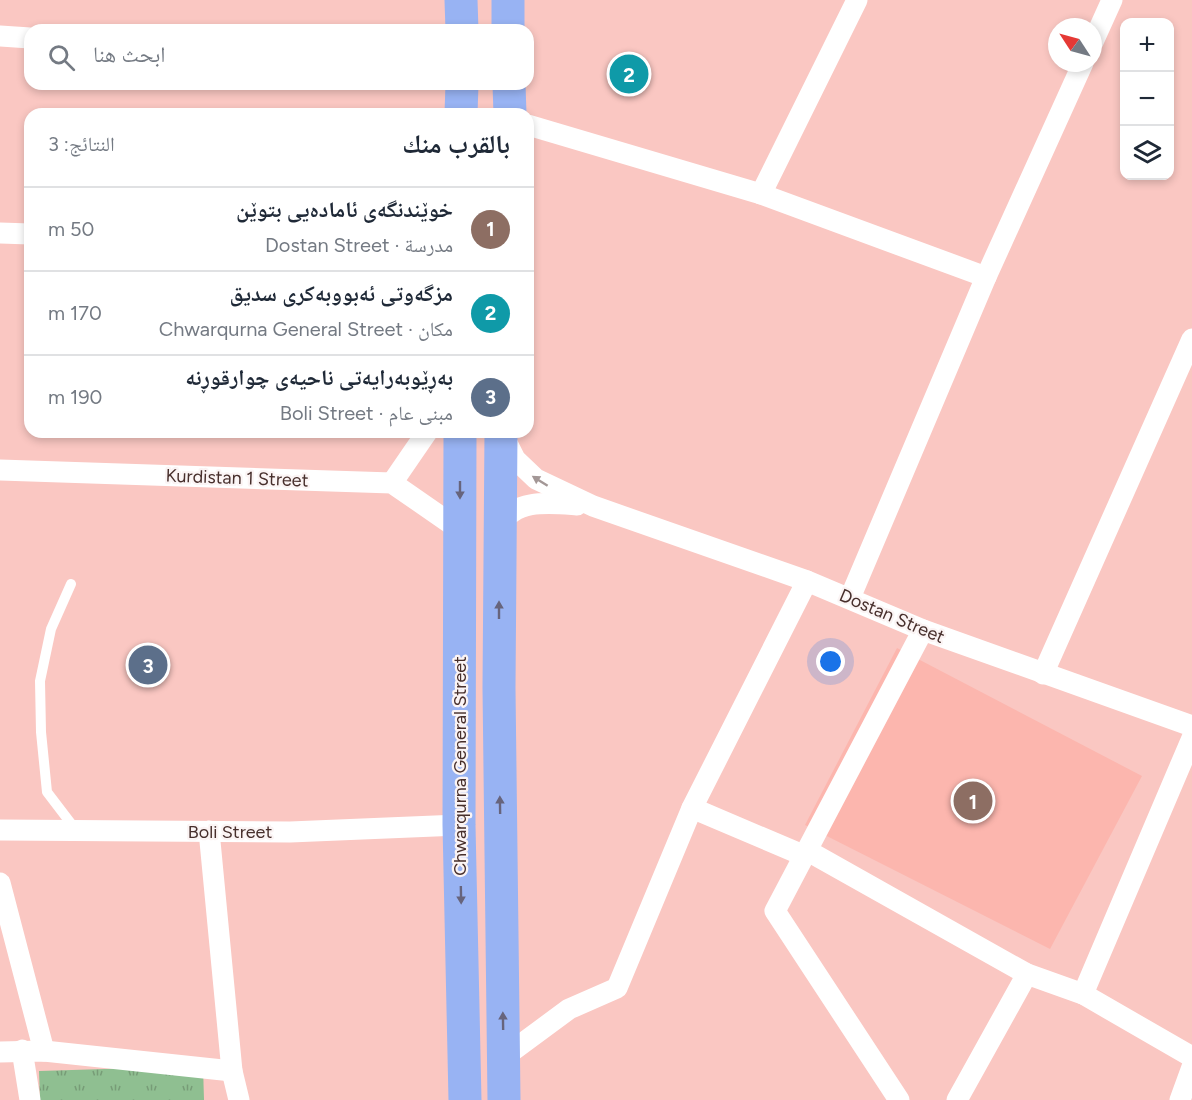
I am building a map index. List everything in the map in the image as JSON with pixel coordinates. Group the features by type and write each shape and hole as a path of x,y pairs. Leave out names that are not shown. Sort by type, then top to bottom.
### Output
{"highway":[{"path":"461,0 462,24"},
{"path":"507,0 508,24"},
{"path":"461,108 462,90"},
{"path":"509,90 510,108"},
{"name":"Chwarqurna General Street","path":"460,438 459,835 465,1100"},
{"path":"501,438 499,688 504,1100"},
{"path":"459,835 501,844"}],"street":[{"path":"761,194 857,0"},
{"path":"1102,22 1112,0"},
{"path":"0,36 24,38"},
{"path":"850,598 986,277 1079,72"},
{"path":"534,126 761,194 986,277"},
{"path":"0,233 24,234"},
{"path":"1042,674 1192,339"},
{"path":"423,438 392,483 460,530"},
{"name":"Dostan Street","path":"504,438 514,459 524,470 549,487 593,506 807,581 923,630 1192,726"},
{"name":"Kurdistan 1 Street","path":"0,470 392,483"},
{"name":"Dostan Street","path":"500,528 509,515 531,504 542,502 593,506"},
{"path":"504,1057 569,1009 616,988 692,808 807,581"},
{"path":"899,1100 775,910 923,630"},
{"path":"1083,994 1192,738"},
{"path":"692,808 807,853 1027,974 1083,994 1192,1057"},
{"name":"Boli Street","path":"0,830 459,835"},
{"path":"209,831 232,1071 239,1100"},
{"path":"0,883 44,1051"},
{"path":"957,1100 1027,974"},
{"path":"22,1050 30,1100"},
{"path":"0,1052 44,1051 232,1071"},
{"path":"1180,1100 1192,1067"}],"lane":[{"path":"71,584 51,629 40,681 41,732 47,792 76,830"}],"shaded area":[{"path":"897,648 1142,776 1050,949 805,825"}],"green space":[{"path":"203,1066 204,1100 40,1100 39,1071"}],"place":[{"name":"مزگەوتی ئەبووبەکری سدیق","path":"629,74"},
{"name":"بەڕێوبەرایەتی ناحیەی چوارقوڕنە","path":"148,665"},
{"name":"خوێندنگەی ئامادەیی بتوێن","path":"973,801"}]}
